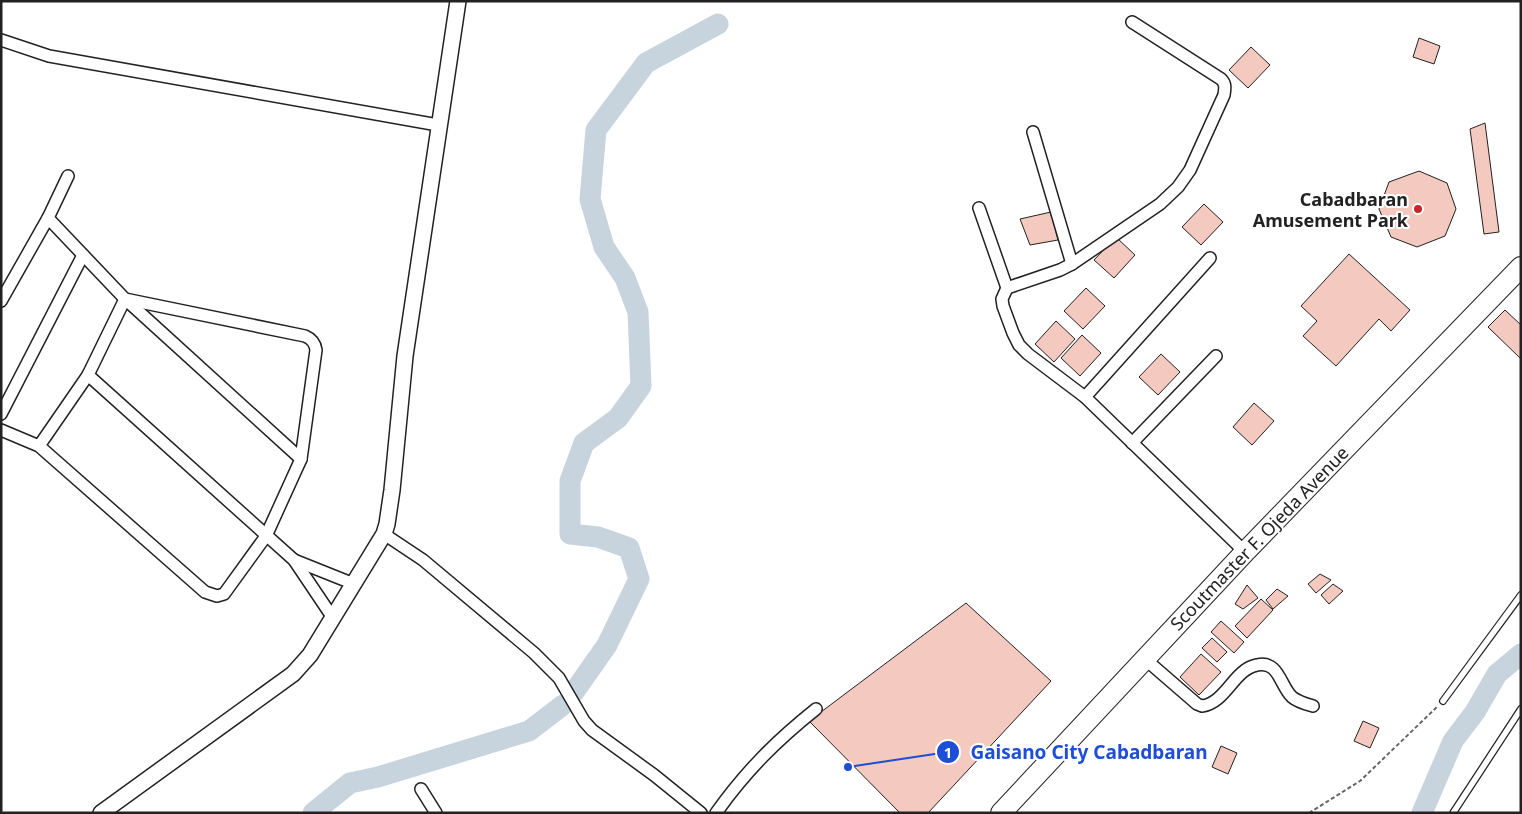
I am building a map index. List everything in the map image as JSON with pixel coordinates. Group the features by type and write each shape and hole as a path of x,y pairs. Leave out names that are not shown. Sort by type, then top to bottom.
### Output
{"highway":[{"name":"Scoutmaster F. Ojeda Avenue","path":"1001,813 1245,552 1521,267"}],"street":[{"path":"101,813 293,674 310,655 384,534 392,490 405,356 458,1"},
{"path":"1006,288 1060,270 1072,264 1160,204 1178,187 1190,170 1224,95 1224,82 1132,22"},
{"path":"1,40 49,56 438,125"},
{"path":"1033,132 1072,264"},
{"path":"1,301 48,218 68,176"},
{"path":"979,208 1006,288 1002,299 1003,306 1019,345 1085,397 1245,552"},
{"path":"48,218 125,299 301,459"},
{"path":"1,414 83,255"},
{"path":"1085,397 1210,258"},
{"path":"39,446 88,375 125,299"},
{"path":"1,430 39,446 205,592 217,596 224,594 266,536 301,459 316,350 315,344 311,338 125,299"},
{"path":"1132,443 1216,356"},
{"path":"88,375 294,560 332,618"},
{"path":"384,534 423,560 534,653 559,678 584,721 592,730 654,775 701,813"},
{"path":"294,560 354,584"},
{"path":"1145,659 1197,704 1202,706 1214,702 1244,672 1258,664 1274,669 1291,696 1313,706"},
{"path":"716,813 737,784 762,756 816,708"},
{"path":"421,789 436,813"}],"lane":[{"path":"1443,701 1521,595"},
{"path":"1453,813 1521,708"}],"path":[{"path":"1309,813 1360,781 1443,701"}],"building":[{"path":"1419,38 1440,46 1434,64 1413,57"},
{"path":"1251,47 1270,65 1248,88 1229,70"},
{"path":"1485,123 1499,232 1484,234 1470,129"},
{"name":"Cabadbaran Amusement Park","path":"1419,171 1447,183 1456,209 1445,236 1417,247 1391,237 1379,209 1389,182"},
{"path":"1204,204 1223,222 1201,245 1182,227"},
{"path":"1051,212 1058,240 1030,245 1020,219"},
{"path":"1116,237 1135,255 1114,278 1094,260"},
{"path":"1349,254 1410,310 1391,331 1379,319 1336,366 1303,336 1317,321 1301,306"},
{"path":"1086,288 1105,306 1083,329 1064,311"},
{"path":"1505,310 1521,325 1521,359 1488,327"},
{"path":"1056,321 1075,339 1054,362 1035,344"},
{"path":"1082,335 1101,353 1080,376 1061,358"},
{"path":"1161,354 1180,372 1158,395 1139,377"},
{"path":"1254,403 1274,421 1252,445 1233,427"},
{"path":"1320,574 1331,580 1316,593 1308,584"},
{"path":"1333,584 1343,591 1329,604 1321,595"},
{"path":"1247,585 1258,598 1243,609 1235,604"},
{"path":"1277,589 1288,596 1273,609 1266,600"},
{"path":"1261,599 1273,610 1247,638 1235,626"},
{"path":"966,603 1051,681 928,813 900,813 809,721"},
{"path":"1221,621 1244,642 1234,653 1211,632"},
{"path":"1212,638 1227,652 1217,662 1202,648"},
{"path":"1201,654 1221,672 1199,695 1180,677"},
{"path":"1363,721 1379,728 1370,748 1354,741"},
{"path":"1221,746 1237,753 1228,774 1212,767"}],"waterway":[{"path":"574,692 607,645 639,579 629,548 598,537 570,534 570,481 584,443 618,418 641,386 638,312 625,278 604,247 590,199 596,130 646,63 718,24"},
{"path":"1422,813 1453,741 1475,712 1497,674 1521,654"},
{"path":"313,813 350,783 378,777 529,731 563,705"}],"place":[{"name":"Cabadbaran Amusement Park","path":"1418,209"},
{"name":"Gaisano City Cabadbaran","path":"848,767"}]}
